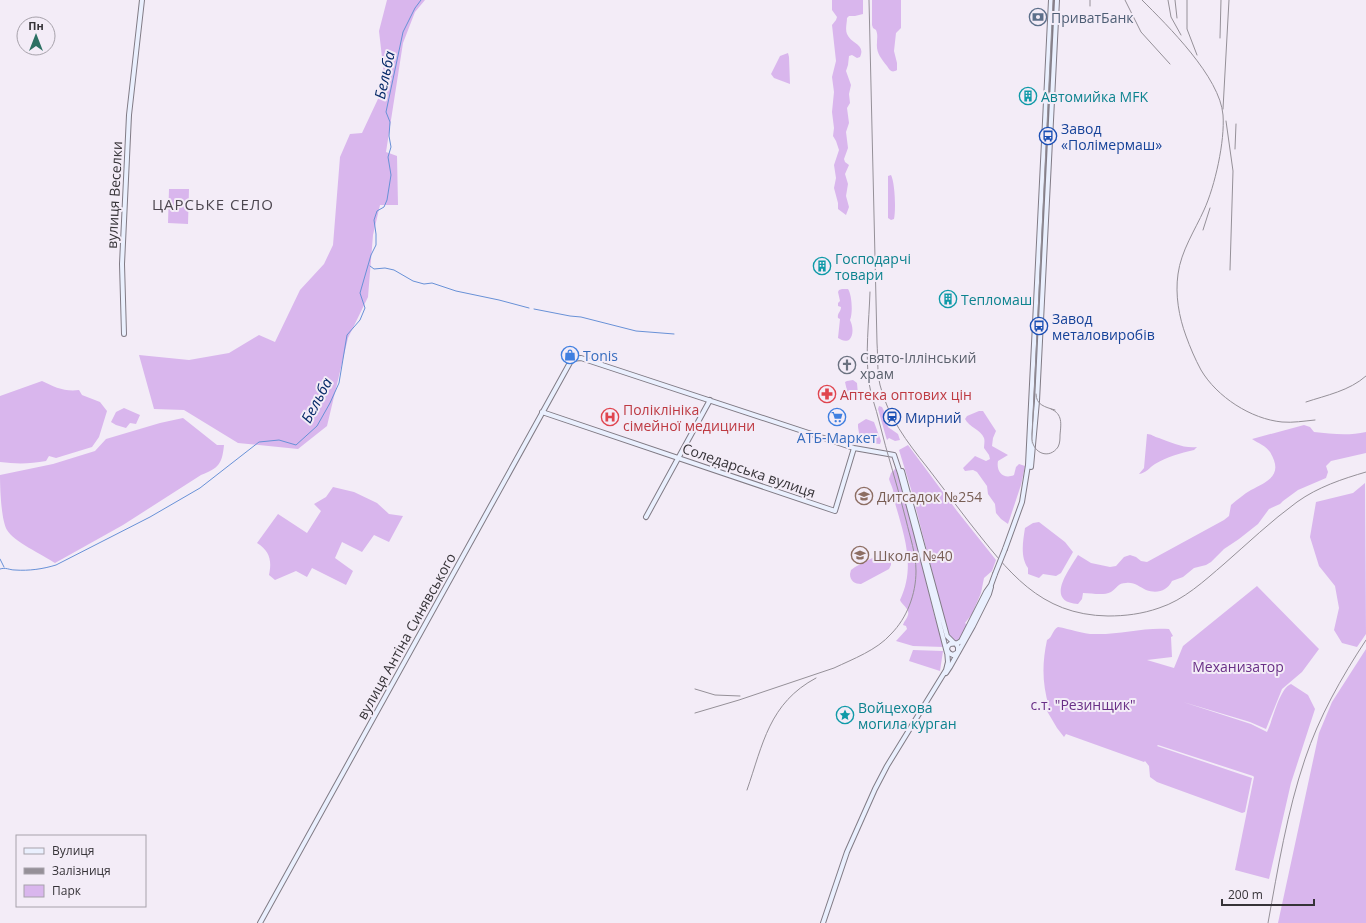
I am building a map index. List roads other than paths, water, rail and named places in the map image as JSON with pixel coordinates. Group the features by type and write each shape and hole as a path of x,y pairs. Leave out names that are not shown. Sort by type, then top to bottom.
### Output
{"street":[{"name":"вулиця Веселки","path":"124,334 122,264 129,115 137,58 142,0"},
{"path":"823,923 847,852 874,790 900,744 946,673 989,594 1022,502 1028,465 1051,0"},
{"path":"1022,500 1028,483 1032,458 1037,400 1057,0"},
{"name":"вулиця Антіна Синявського","path":"260,923 572,359 581,358 710,400"},
{"path":"646,517 710,400 854,448 894,455 900,462 908,488 947,636 959,650"},
{"name":"Соледарська вулиця","path":"542,412 835,511 854,448"},
{"path":"894,455 900,473 947,658"},
{"path":"947,649 950,644 955,644 962,641 986,592 991,585"},
{"path":"934,604 947,649 947,667 939,683"},
{"path":"947,649 951,654 959,650"},
{"path":"946,673 959,650"}],"waterway":[{"name":"Бельба","path":"0,569 31,570 56,565 150,517 200,488 259,442 279,440 296,445 317,426 339,383 347,335 360,320 365,308 360,293 371,255 376,245 374,220 377,211 384,207 387,200 391,175 388,157 391,147 389,136 390,122 386,112 403,32 415,8 421,0"},
{"path":"370,266 374,269 385,268 394,270 413,281 424,284 432,283 456,291 529,308"},
{"path":"534,309 581,317 636,331 674,334"},
{"path":"0,559 4,567"}],"tram line":[{"path":"1051,409 1058,414 1060,420 1060,441 1058,447 1054,451 1046,454 1035,448 1032,439 1053,0"},
{"path":"1036,394 1036,398 1039,403 1045,407 1055,410"}],"railway":[{"path":"869,0 877,343 880,385 888,408 905,439 969,522 1012,573 1027,587 1044,599 1063,608 1084,614 1121,616 1153,610 1168,605 1185,595 1209,577 1297,502 1330,484 1366,472"},
{"path":"1090,0 1090,6"},
{"path":"1125,0 1141,32 1170,64"},
{"path":"1142,0 1178,38 1203,69 1220,100 1223,115 1221,150 1212,189 1204,210 1185,249 1178,274 1177,298 1184,329 1191,349 1201,370 1208,380 1225,398 1236,405 1270,420 1282,422 1315,420"},
{"path":"1168,0 1171,17 1181,35"},
{"path":"1175,0 1177,18"},
{"path":"1187,0 1187,29 1197,55"},
{"path":"1220,38 1221,0"},
{"path":"1223,109 1229,0"},
{"path":"1226,121 1233,171 1230,270"},
{"path":"1235,149 1236,124"},
{"path":"1203,230 1210,208"},
{"path":"695,713 834,668 857,658 885,640 897,628 910,605 916,580 914,552 869,383 867,349 870,292"},
{"path":"1306,402 1345,389 1366,376"},
{"path":"1268,923 1288,820 1305,759 1331,698 1366,640"},
{"path":"747,790 763,741 778,712 800,688 816,678"},
{"path":"695,689 715,695 740,696"}],"place":[{"name":"ПриватБанк","path":"1038,17"},
{"name":"Автомийка MFK","path":"1028,96"},
{"name":"Завод «Полімермаш»","path":"1048,136"},
{"name":"Господарчі товари","path":"822,266"},
{"name":"Тепломаш","path":"948,299"},
{"name":"Завод металовиробів","path":"1039,326"},
{"name":"Tonis","path":"570,355"},
{"name":"Свято-Іллінський храм","path":"847,365"},
{"name":"Аптека оптових цін","path":"827,394"},
{"name":"Поліклініка сімейної медицини","path":"610,417"},
{"name":"АТБ-Маркет","path":"837,417"},
{"name":"Мирний","path":"892,417"},
{"name":"Дитсадок №254","path":"864,496"},
{"name":"Школа №40","path":"860,555"},
{"name":"Войцехова могила курган","path":"845,715"}],"district":[{"name":"ЦАРСЬКЕ СЕЛО","path":"213,204"}],"park label":[{"name":"Механизатор","path":"1238,666"},
{"name":"с.т. \"Резинщик\"","path":"1083,704"}]}
